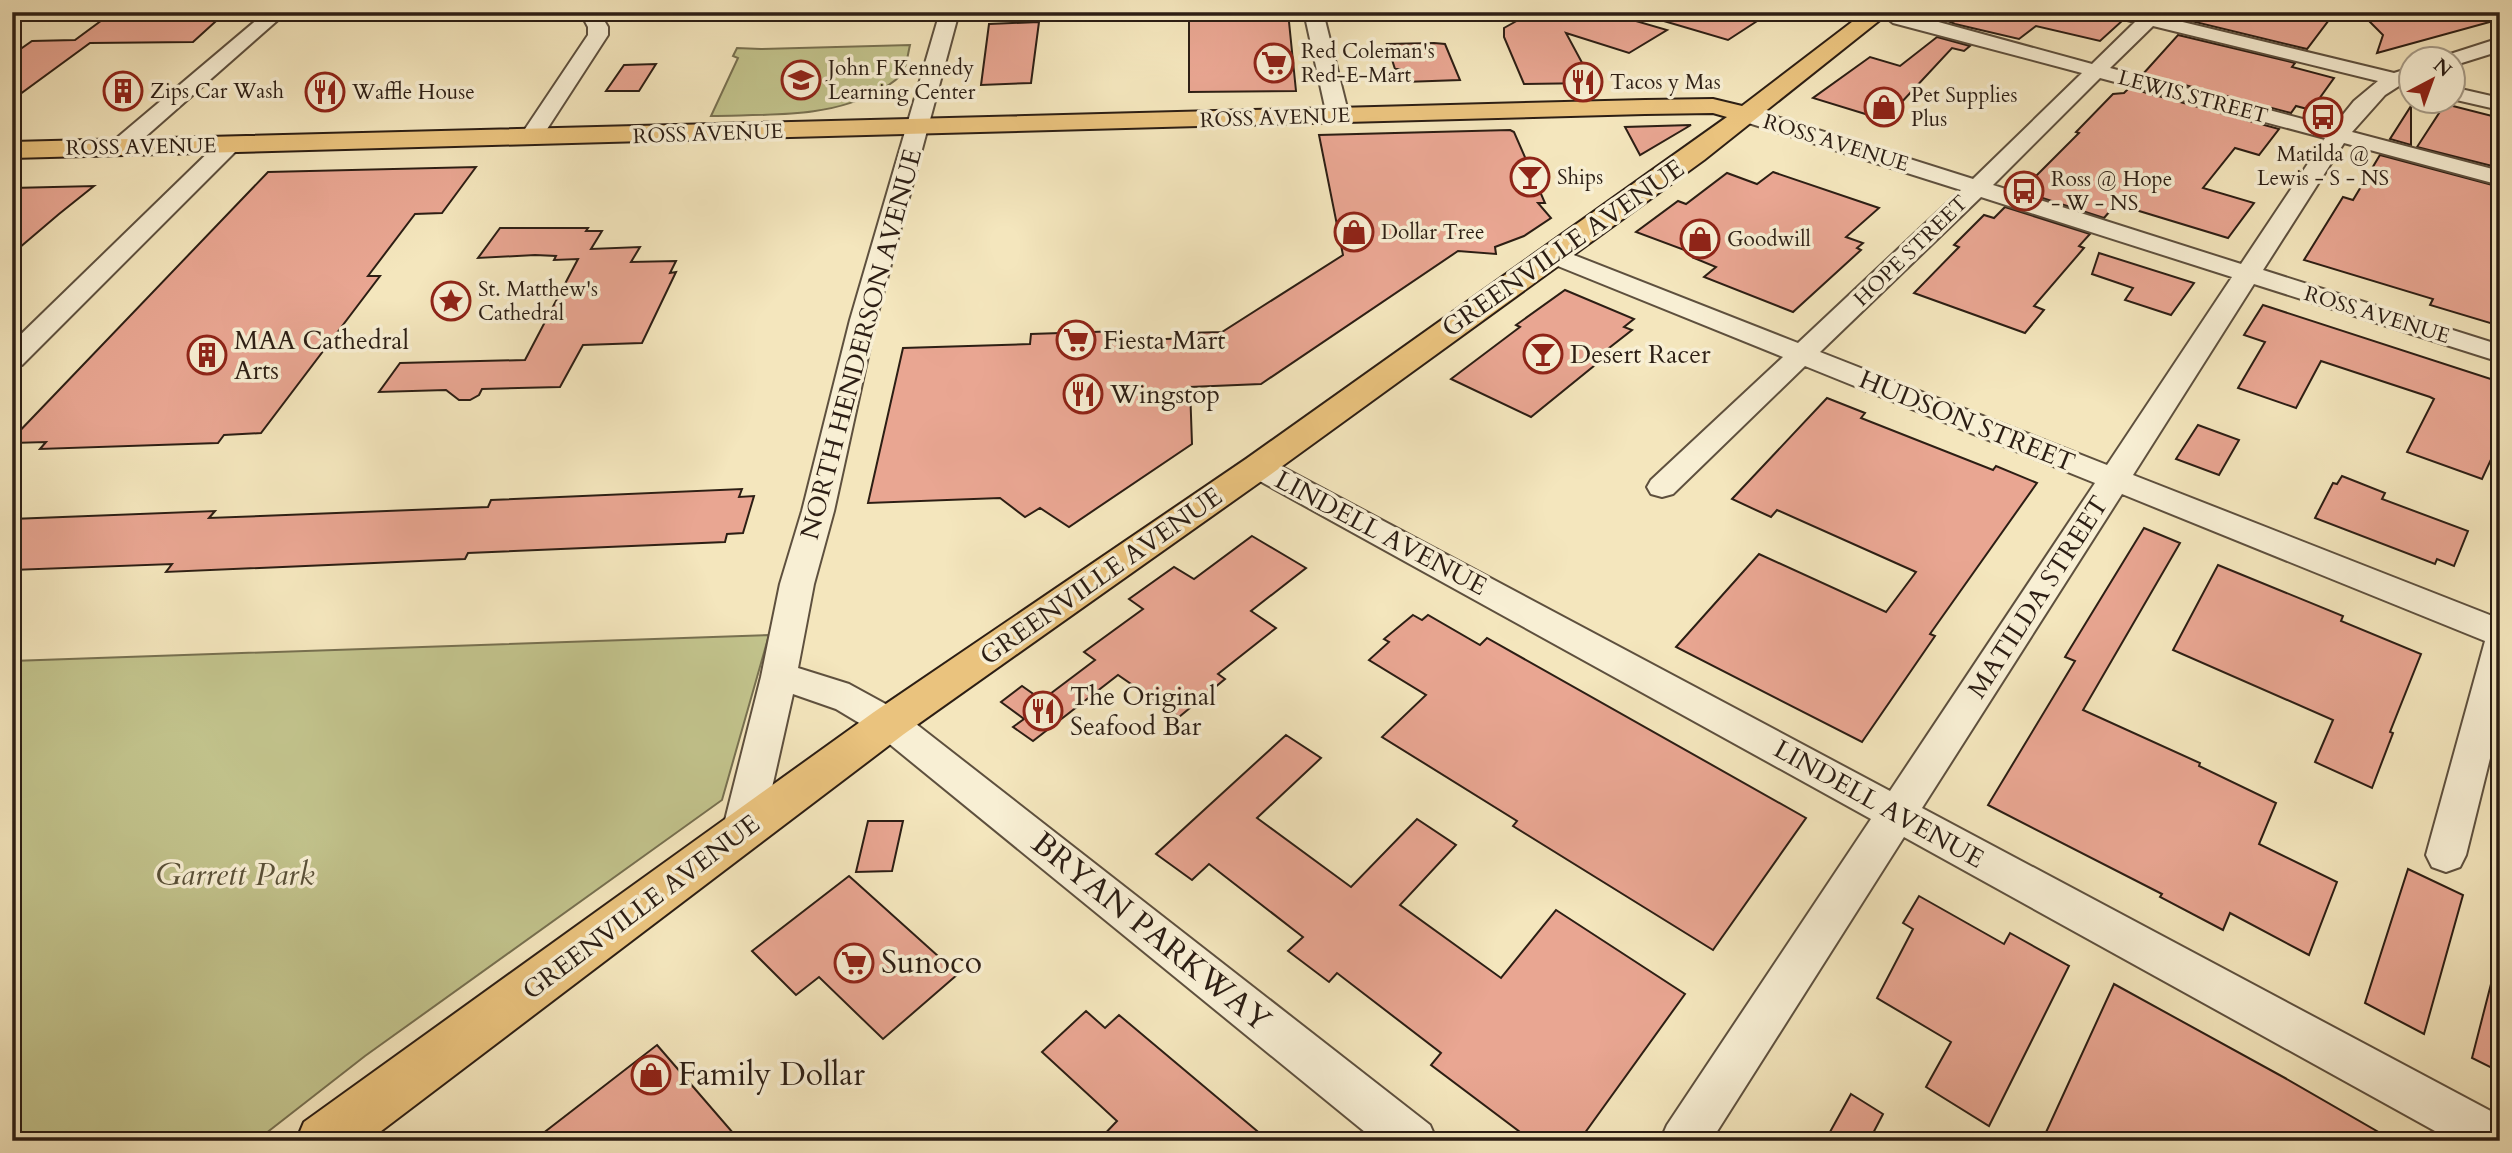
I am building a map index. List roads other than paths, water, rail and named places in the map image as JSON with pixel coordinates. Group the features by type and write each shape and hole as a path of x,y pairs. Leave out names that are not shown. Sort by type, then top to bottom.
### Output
{"main road":[{"name":"GREENVILLE AVENUE","path":"323,1141 889,723 1258,467 1695,154 1879,12"},
{"name":"ROSS AVENUE","path":"12,150 1713,106 1744,114"}],"street":[{"path":"120,147 278,12"},
{"path":"530,138 598,34 598,27 589,12"},
{"name":"NORTH HENDERSON AVENUE","path":"742,832 779,677 797,583 818,511 863,320 950,12"},
{"path":"1314,12 1338,116"},
{"name":"LEWIS STREET","path":"1888,12 1900,19 2500,178"},
{"path":"2119,12 2153,16 2396,77"},
{"name":"HOPE STREET","path":"1662,487 1977,188 2153,16"},
{"path":"2466,55 2500,44"},
{"path":"2466,62 2488,66"},
{"name":"MATILDA STREET","path":"1685,1141 2338,135 2369,95 2396,83"},
{"path":"2466,96 2500,104"},
{"name":"ROSS AVENUE","path":"1744,114 2500,354"},
{"path":"12,359 229,145"},
{"name":"HUDSON STREET","path":"1552,255 2500,633"},
{"name":"LINDELL AVENUE","path":"1258,467 1574,636 2500,1141"},
{"path":"2446,855 2500,645"},
{"path":"779,677 821,687 851,698 889,723"},
{"name":"BRYAN PARKWAY","path":"889,723 1413,1141"}],"place":[{"name":"Red Coleman's Red-E-Mart","path":"1274,63"},
{"name":"John F Kennedy Learning Center","path":"801,80"},
{"name":"Tacos y Mas","path":"1583,82"},
{"name":"Zips Car Wash","path":"123,91"},
{"name":"Waffle House","path":"325,92"},
{"name":"Pet Supplies Plus","path":"1884,107"},
{"name":"Matilda @ Lewis - S - NS","path":"2323,117"},
{"name":"Ships","path":"1530,177"},
{"name":"Ross @ Hope - W - NS","path":"2024,191"},
{"name":"Dollar Tree","path":"1354,232"},
{"name":"Goodwill","path":"1700,239"},
{"name":"St. Matthew's Cathedral","path":"451,301"},
{"name":"Fiesta Mart","path":"1076,340"},
{"name":"Desert Racer","path":"1543,354"},
{"name":"MAA Cathedral Arts","path":"207,355"},
{"name":"Wingstop","path":"1083,394"},
{"name":"The Original Seafood Bar","path":"1043,711"},
{"name":"Sunoco","path":"854,963"},
{"name":"Family Dollar","path":"651,1075"}],"park label":[{"name":"Garrett Park","path":"235,875"}]}
